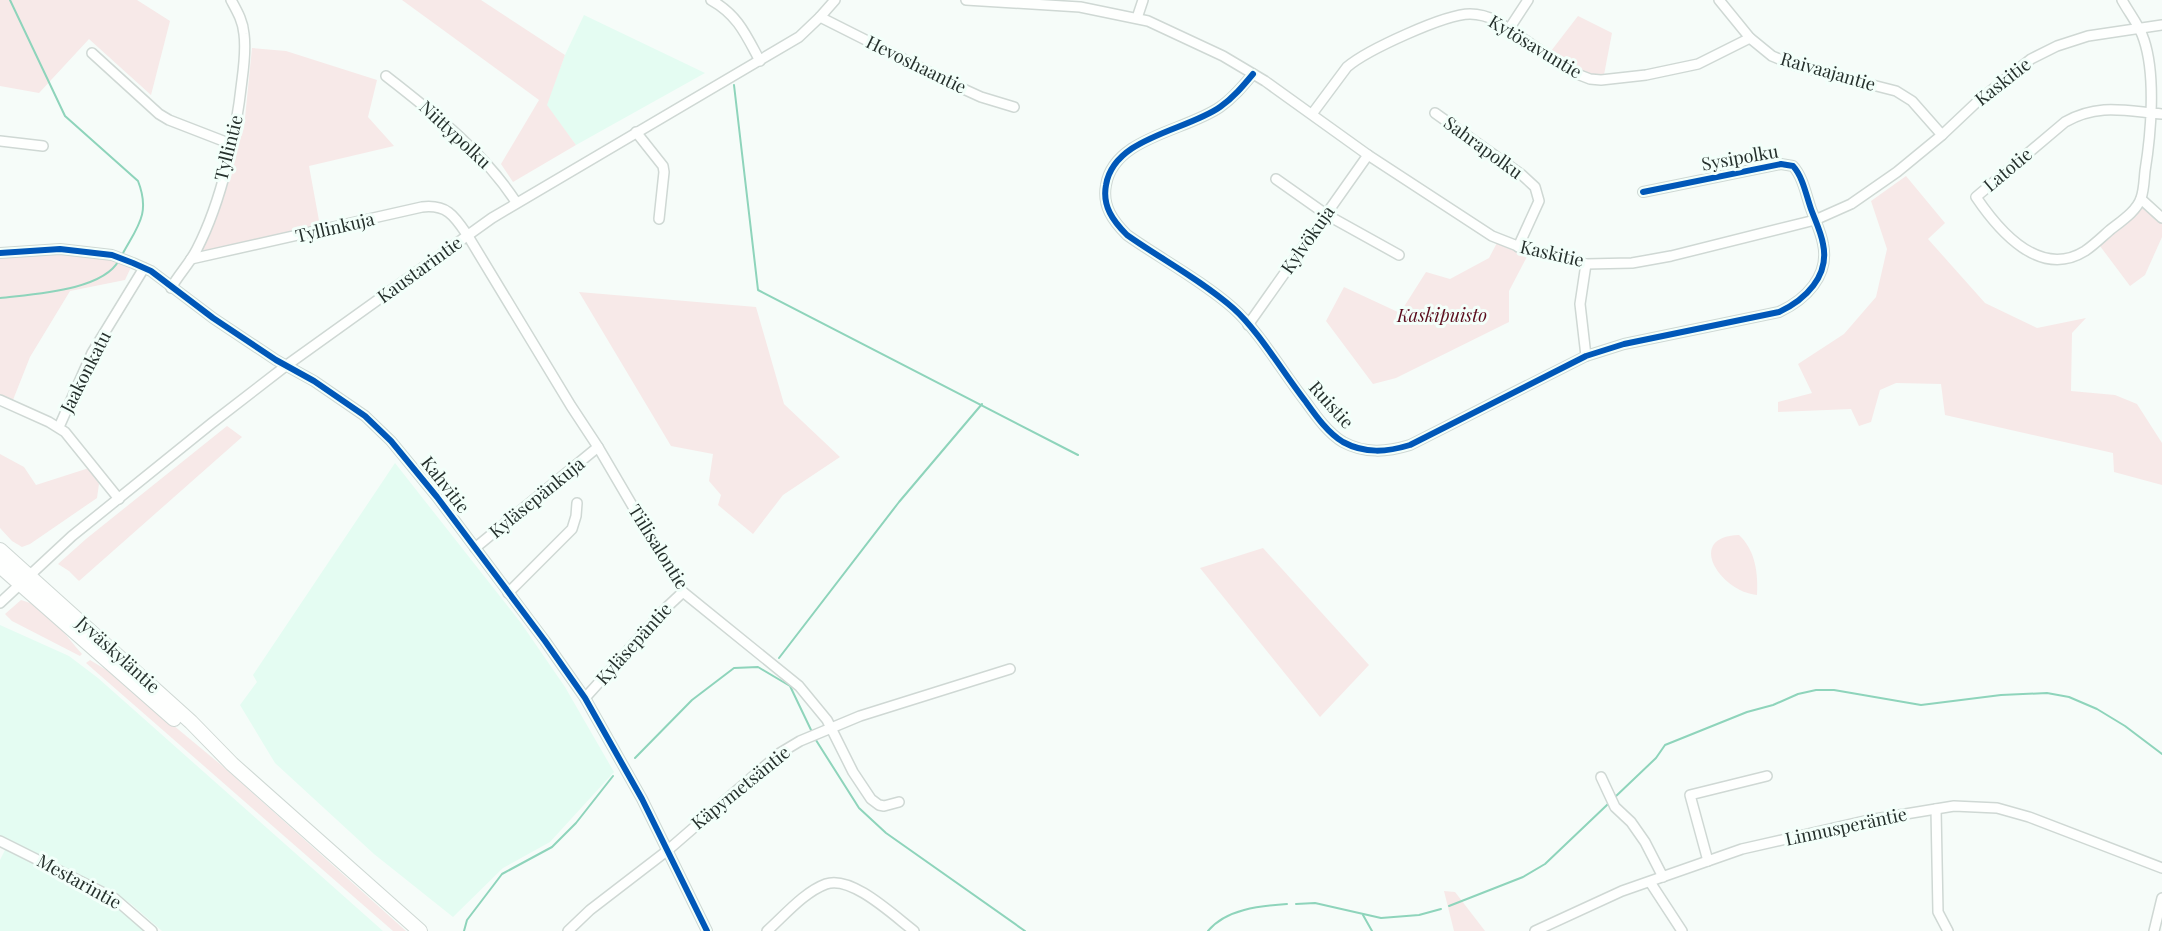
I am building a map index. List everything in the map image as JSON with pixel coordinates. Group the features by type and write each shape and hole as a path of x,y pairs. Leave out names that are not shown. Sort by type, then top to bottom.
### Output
{"highway":[{"name":"Jyväskyläntie","path":"0,550 24,579 185,728 232,764 420,931"},
{"name":"Jyväskyläntie","path":"0,566 24,579"}],"street":[{"name":"Tyllintie","path":"171,288 191,259 208,223 239,112 245,52 244,32 239,14 231,0"},
{"path":"711,0 723,6 736,19 760,61"},
{"name":"Kaustarintie","path":"0,603 72,537 287,365 516,202 760,61 799,36 835,0"},
{"name":"Kaskitie","path":"966,0 1080,8 1148,21 1223,56 1253,74 1368,155 1492,236 1552,258 1586,264 1632,263 1671,256 1768,234 1851,204 1942,135 1978,101 2043,52 2088,36 2162,25"},
{"path":"1137,18 1143,0"},
{"path":"1509,29 1528,0"},
{"name":"Raivaajantie","path":"1719,0 1750,38 1772,56 1794,65 1896,91 1912,101 1942,135"},
{"path":"2122,0 2145,40 2150,70 2149,134 2141,199 2162,218"},
{"name":"Kytösavuntie","path":"1312,114 1347,67 1364,54 1459,15 1486,16 1572,72 1601,80 1647,75 1698,64 1750,38"},
{"name":"Hevoshaantie","path":"820,17 959,87 981,97 1014,107"},
{"path":"92,53 159,114 231,144"},
{"name":"Ruistie","path":"1253,74 1231,99 1220,107 1130,150 1112,170 1105,189 1106,202 1116,224 1127,234 1233,308 1331,432 1343,442 1360,449 1377,452 1410,445 1586,356 1624,344 1763,316 1789,307 1808,293 1816,282 1824,262 1823,242 1814,216"},
{"name":"Niittypolku","path":"386,76 468,143 494,171 516,202"},
{"name":"Latotie","path":"2141,199 2120,221 2085,251 2055,260 2036,255 2002,232 1976,197 2065,122 2081,113 2101,109 2150,113"},
{"name":"Sahrapolku","path":"1435,113 1522,175 1535,187 1539,201 1518,247"},
{"path":"2150,113 2162,114"},
{"path":"636,132 663,166 659,219"},
{"path":"0,141 43,146"},
{"name":"Kylvökuja","path":"1248,325 1368,155"},
{"name":"Sysipolku","path":"1643,192 1788,164 1796,170 1814,216"},
{"path":"1276,179 1327,215 1399,255"},
{"name":"Tyllinkuja","path":"191,259 434,206 447,210 468,236"},
{"name":"Tiilisalontie","path":"468,236 598,447 683,592 789,677 820,710 854,772 872,799 884,806 899,802"},
{"name":"Kahvitie","path":"0,253 60,249 112,255 144,268 213,318 365,416 391,441 436,497 585,698 668,850 707,931"},
{"path":"1586,264 1580,304 1586,356"},
{"name":"Jaakonkatu","path":"119,499 83,452 59,427 92,353 144,268"},
{"path":"0,400 59,427"},
{"name":"Kyläsepänkuja","path":"475,548 598,447"},
{"path":"508,593 567,536 575,522 577,503"},
{"name":"Kyläsepäntie","path":"585,698 683,592"},
{"name":"Käpymetsäntie","path":"568,931 610,893 668,850 780,753 800,741 860,716 1010,669"},
{"path":"1708,861 1690,795 1767,776"},
{"path":"1601,777 1615,807 1646,842 1663,876"},
{"name":"Linnusperäntie","path":"1535,931 1622,891 1742,849 1857,823 1936,809 1974,806 1997,808 2029,817 2162,868"},
{"path":"1936,809 1938,912 1948,931"},
{"name":"Mestarintie","path":"1,844 114,898 152,931"},
{"path":"1650,882 1682,931"},
{"path":"767,931 804,898 819,888 833,883 853,887 914,931"},
{"path":"2154,931 2162,898"}],"shaded area":[{"path":"584,15 705,73 576,145 546,105 565,55"},
{"path":"395,463 521,623 565,687 614,772 550,842 503,868 453,917 374,854 275,763 240,705 257,682 253,675"},
{"path":"0,625 69,656 98,678 383,931 162,931 112,891 0,835"},
{"path":"5,850 106,900 145,931 0,931 0,860"}],"green space":[{"path":"0,0 137,0 170,21 151,95 89,39 39,93 0,86"},
{"path":"402,0 481,0 565,55 547,105 576,145 513,182 501,164 539,100"},
{"path":"1578,16 1612,33 1603,80 1583,76 1548,55"},
{"path":"252,48 286,51 377,80 368,117 394,146 309,166 320,226 202,252 244,128"},
{"path":"1906,176 1945,223 1928,239 1985,303 2037,328 2086,318 2072,333 2071,391 2115,395 2137,404 2162,443 2162,485 2114,472 2113,453 1945,415 1941,384 1896,383 1880,390 1871,422 1859,426 1851,409 1778,412 1778,402 1812,393 1798,364 1844,334 1876,297 1887,249 1871,201"},
{"path":"2141,199 2162,218 2162,237 2145,275 2130,286 2097,242"},
{"name":"Kaskipuisto","path":"1499,239 1530,251 1509,291 1509,322 1396,378 1373,384 1326,321 1344,287 1400,313 1426,272 1450,279 1489,258"},
{"path":"60,249 133,263 125,280 70,291 30,357 11,405 0,401 0,254"},
{"path":"579,292 756,307 784,404 840,457 783,495 753,534 718,505 721,495 709,481 713,454 671,446"},
{"path":"227,426 242,437 79,581 58,564 86,539"},
{"path":"0,454 24,467 36,485 89,468 99,484 97,498 30,544 22,547 12,541 0,528"},
{"path":"1739,535 1749,548 1755,563 1757,595 1744,592 1731,585 1714,565 1711,554 1714,545 1723,538"},
{"path":"1263,548 1369,665 1320,717 1200,568"},
{"path":"21,600 39,608 47,615 82,654 80,656 12,621 5,614"},
{"path":"90,660 108,671 226,769 406,931 393,931 86,663"},
{"path":"1444,891 1455,892 1485,931 1454,931"}],"waterway":[{"path":"10,0 65,116 138,181 142,193 143,212 122,255"},
{"path":"734,85 758,290 1078,455"},
{"path":"0,298 83,285 111,270 119,260"},
{"path":"779,658 899,502 982,404"},
{"path":"635,758 692,700 734,668 758,667 790,686 812,732"},
{"path":"1614,798 1656,758 1665,745 1747,712 1816,690 1834,690 1921,705 2001,695 2047,693 2069,697 2097,709 2125,726 2162,754"},
{"path":"814,737 859,808 886,833 1025,931"},
{"path":"464,931 467,920 502,874 552,847 576,823 613,776"},
{"path":"1449,906 1523,877 1545,864 1608,804"},
{"path":"1296,904 1315,903 1381,918 1419,915 1441,909"},
{"path":"1208,931 1234,913 1287,904"},
{"path":"1363,915 1372,931"}],"cycle path":[{"path":"1253,74 1234,96 1220,107 1153,137 1122,156 1112,169 1106,185 1107,206 1113,219 1127,235 1233,308 1261,340 1332,434 1343,442 1360,449 1384,450 1410,445 1586,356 1624,344 1779,312 1806,294 1819,276 1824,256 1822,240 1802,181 1793,166 1781,164 1643,192"},
{"path":"0,253 60,249 112,255 151,271 213,318 365,416 391,441 437,497 585,698 642,799 707,931"}]}
